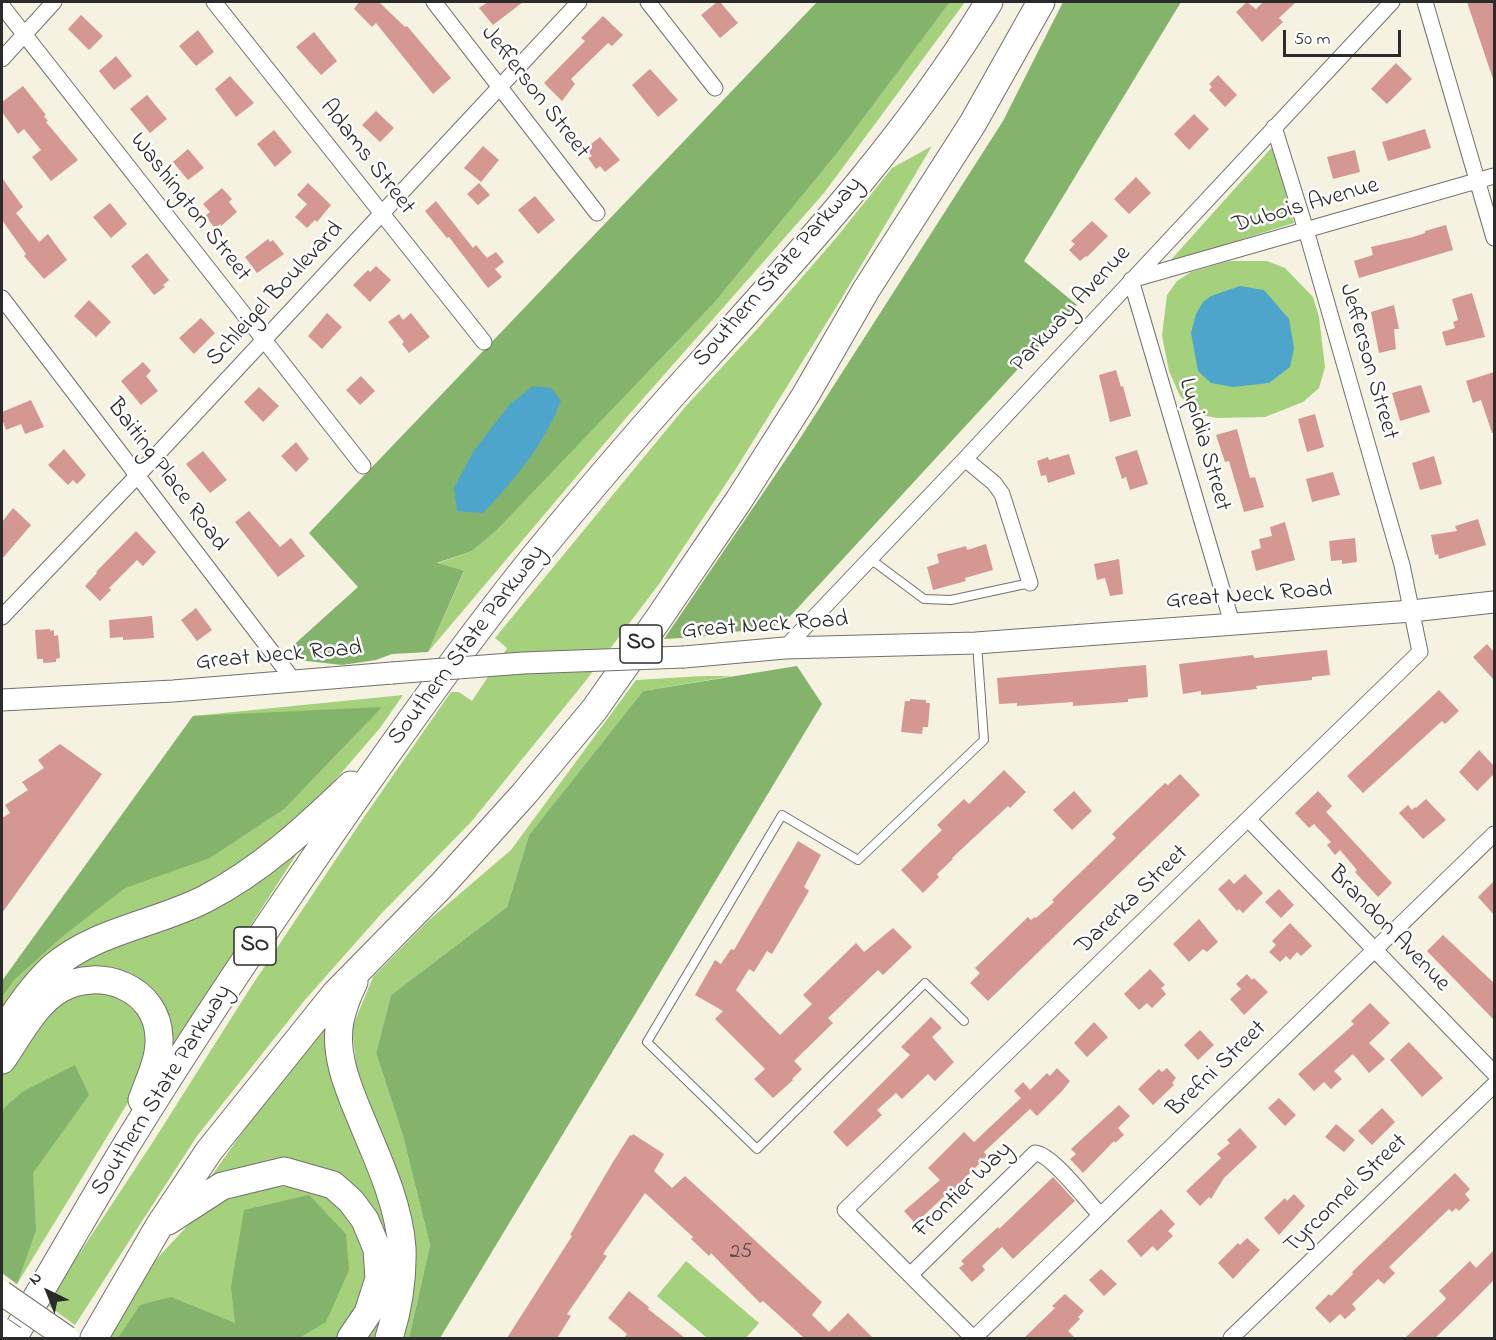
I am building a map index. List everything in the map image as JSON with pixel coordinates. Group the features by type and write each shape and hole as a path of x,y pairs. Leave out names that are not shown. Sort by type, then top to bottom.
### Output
{"highway":[{"name":"Southern State Parkway","path":"14,1338 126,1146 269,924 390,749 486,618 592,487 792,264 849,196 931,88 989,2"},
{"name":"SO","path":"94,1338 159,1226 209,1151 335,994 440,886 524,794 594,710 739,500 805,396 866,290 973,123 1041,2"},
{"path":"2,1032 36,984 72,953 93,942 184,908 230,885 292,839 390,749"},
{"path":"361,967 348,994 340,1022 340,1052 346,1082 381,1166 402,1247 400,1286 389,1338"},
{"path":"2,1060 46,1000 59,989 77,981 92,978 123,985 133,991 150,1008 157,1020 159,1051 126,1146"},
{"path":"159,1226 222,1186 284,1171 333,1185 351,1201 365,1220 377,1249 379,1278 368,1313 351,1338"}],"main road":[{"name":"Great Neck Road","path":"2,700 172,691 523,663 702,657 785,648 976,643 1412,611 1494,602"},
{"path":"2,1293 67,1338"},
{"path":"2,1329 14,1338"}],"street":[{"path":"2,59 54,2"},
{"name":"Adams Street","path":"214,2 484,342"},
{"name":"Jefferson Street","path":"434,2 597,213"},
{"name":"Schleigel Boulevard","path":"2,616 137,476 579,2"},
{"path":"648,2 716,88"},
{"name":"Parkway Avenue","path":"785,648 1392,2"},
{"path":"1425,2 1494,238"},
{"name":"Washington Street","path":"2,6 363,466"},
{"name":"Jefferson Street","path":"1274,127 1306,230 1402,565 1412,611"},
{"name":"Dubois Avenue","path":"1131,280 1494,176"},
{"name":"Lupidia Street","path":"1131,280 1232,623"},
{"name":"Baiting Place Road","path":"2,298 294,681"},
{"path":"965,459 994,483 1002,494 1030,583"},
{"name":"Darerka Street","path":"845,1210 1420,652 1412,611"},
{"name":"Brandon Avenue","path":"1249,820 1494,1073"},
{"name":"Brefni Street","path":"974,1338 1494,834"},
{"name":"Tyrconnel Street","path":"1231,1338 1494,1085"},
{"name":"Frontier Way","path":"910,1275 1035,1153 1041,1153 1053,1164 1100,1215"},
{"name":"Frontier Way","path":"845,1210 974,1338"}],"lane":[{"path":"869,558 924,599 951,600 1030,583"},
{"path":"964,1021 926,983 758,1149 647,1042 782,815 858,860 984,740 976,643"}],"green space":[{"path":"817,2 950,2 838,152 715,302 496,531 472,551 437,563 464,571 428,652 392,654 376,660 342,665 298,660 288,650 358,587 309,533"},
{"path":"950,2 965,2 824,193 626,418 428,652 464,572 436,564 472,551 496,531 715,302 838,152"},
{"path":"1063,2 1181,2 1024,261 1077,305 782,625 700,637 664,639 797,443 1003,121"},
{"path":"932,146 837,306 737,467 659,584 584,683 471,822 381,914 304,1001 197,1136 75,1325 46,1304 151,1145 249,990 362,820 451,692 459,692 472,701 507,648 495,638 686,406 759,327 836,238 892,168"},
{"path":"1273,146 1294,223 1169,262"},
{"path":"1229,261 1267,261 1285,268 1313,297 1319,317 1325,367 1319,388 1303,402 1265,417 1217,418 1197,414 1180,396 1169,371 1162,336 1167,295 1177,281 1191,272"},
{"path":"797,666 822,704 440,1338 409,1338 430,1245 403,1136 376,1053 391,995 507,907 529,835 643,691"},
{"path":"732,676 643,691 529,835 507,907 391,995 376,1053 403,1136 430,1245 409,1338 398,1338 409,1288 358,1084 352,1028 373,977 428,921 511,850 636,680"},
{"path":"403,695 380,728 287,836 226,880 153,913 2,1018 2,981 193,716"},
{"path":"382,707 284,809 210,858 125,888 63,936 14,980 2,997 2,981 193,716"},
{"path":"293,849 298,852 169,1052 151,997 42,990 73,962"},
{"path":"117,991 149,1022 143,1078 17,1284 2,1273 2,1074 47,1010 68,992"},
{"path":"339,1007 334,1051 355,1120 379,1176 393,1240 394,1279 380,1338 362,1338 375,1324 389,1282 388,1252 371,1211 336,1179 285,1166 210,1186 208,1181 287,1069"},
{"path":"75,1065 89,1095 33,1173 36,1230 17,1284 2,1273 2,1110 22,1092"},
{"path":"298,1184 339,1203 366,1240 371,1274 350,1325 336,1338 103,1338 150,1266 191,1222 237,1193"},
{"path":"309,1195 346,1234 349,1270 326,1322 299,1338 118,1338 140,1305 171,1297 235,1323 231,1287 244,1210"},
{"path":"686,1261 759,1323 746,1338 707,1338 657,1296"}],"water":[{"path":"1240,286 1264,290 1289,319 1294,348 1290,367 1269,383 1233,387 1211,383 1198,371 1191,333 1196,314 1203,302 1211,296"},
{"path":"533,386 551,388 561,401 546,433 507,487 483,513 457,511 454,488 473,452 509,405"}],"building":[{"path":"359,2 379,2 405,27 407,26 451,78 433,94 376,23 372,27 354,9"},
{"path":"488,2 523,2 493,25 479,8"},
{"path":"720,2 738,23 720,38 701,15"},
{"path":"1247,2 1256,9 1263,2 1296,2 1279,18 1283,22 1262,42 1236,12"},
{"path":"1467,2 1494,2 1494,79 1493,79"},
{"path":"81,15 103,36 89,50 68,29"},
{"path":"603,16 623,35 612,46 608,43 571,79 575,84 562,101 544,83 585,41 581,38"},
{"path":"198,30 214,52 196,66 179,46"},
{"path":"314,32 337,61 321,75 296,47"},
{"path":"116,56 132,76 114,90 99,71"},
{"path":"1396,63 1412,79 1387,104 1371,89"},
{"path":"650,69 678,100 658,117 632,85"},
{"path":"1218,75 1237,95 1225,107 1209,90 1212,87 1209,84"},
{"path":"230,76 254,103 236,117 215,89"},
{"path":"23,86 46,115 44,116 48,121 46,122 78,160 51,181 32,157 41,150 24,129 18,134 2,112 2,102"},
{"path":"147,95 167,119 150,133 130,109"},
{"path":"376,111 394,128 380,142 362,125"},
{"path":"1194,114 1209,129 1189,150 1174,134"},
{"path":"1425,129 1431,148 1388,161 1382,142"},
{"path":"274,130 292,152 275,167 257,144"},
{"path":"600,137 620,160 605,172 600,166 596,169 588,158 592,156 586,148"},
{"path":"483,146 499,160 481,182 464,168"},
{"path":"188,149 204,168 188,180 173,162"},
{"path":"1355,150 1360,172 1333,179 1327,157"},
{"path":"1136,177 1151,193 1129,214 1114,199"},
{"path":"2,178 23,207 16,213 39,242 48,234 67,260 44,279 24,256 26,254 2,220"},
{"path":"308,183 331,205 317,222 315,220 307,228 295,217 307,204 297,195"},
{"path":"479,183 490,195 478,205 467,194"},
{"path":"222,188 232,199 229,202 237,212 221,226 220,224 215,228 205,216 210,212 203,204"},
{"path":"535,196 555,220 538,234 518,210"},
{"path":"436,201 473,248 476,245 487,258 496,252 504,262 495,269 502,277 488,288 449,237 447,238 425,211"},
{"path":"110,203 127,224 111,238 93,217"},
{"path":"1092,221 1108,236 1080,261 1069,250 1075,244 1071,241"},
{"path":"1446,225 1453,250 1359,278 1354,261 1373,255 1371,247 1413,237"},
{"path":"268,239 270,242 273,240 284,254 257,273 245,257"},
{"path":"147,253 169,280 163,285 165,287 154,295 131,266"},
{"path":"376,266 391,280 370,302 353,285 368,270 370,272"},
{"path":"1472,293 1485,337 1446,346 1442,332 1455,328 1453,322 1458,320 1452,299"},
{"path":"89,300 111,322 96,337 74,316"},
{"path":"1394,305 1399,329 1394,329 1396,349 1379,353 1371,312"},
{"path":"327,313 342,327 322,349 308,336"},
{"path":"411,313 430,337 409,353 402,344 404,342 388,322 399,314 403,320"},
{"path":"201,318 215,333 194,354 179,338"},
{"path":"143,362 151,371 146,376 158,391 141,405 121,381"},
{"path":"1116,370 1131,416 1110,422 1099,375"},
{"path":"1494,372 1494,433 1492,433 1481,400 1473,403 1466,381"},
{"path":"361,376 375,391 360,405 346,390"},
{"path":"1421,385 1430,412 1400,421 1392,393"},
{"path":"259,387 279,406 263,422 244,402"},
{"path":"31,400 44,427 25,434 21,424 6,430 2,412"},
{"path":"1315,414 1324,447 1307,452 1298,419"},
{"path":"1237,429 1250,478 1255,477 1264,507 1244,512 1229,461 1225,462 1216,435"},
{"path":"296,442 309,459 296,472 281,456"},
{"path":"64,449 86,475 77,484 73,480 68,485 48,465"},
{"path":"1137,450 1148,484 1130,490 1126,477 1122,479 1115,457"},
{"path":"203,451 227,480 210,493 186,464"},
{"path":"1069,454 1075,474 1048,483 1046,475 1041,476 1037,461"},
{"path":"1434,456 1442,484 1420,490 1412,463"},
{"path":"1333,472 1340,495 1312,502 1306,479"},
{"path":"13,508 31,525 2,559 2,522"},
{"path":"249,511 280,547 291,538 305,556 278,577 235,522"},
{"path":"1478,519 1486,545 1439,559 1438,554 1435,555 1431,535 1457,531 1455,526"},
{"path":"1285,522 1295,560 1256,571 1251,551 1261,548 1259,539 1272,536 1270,527"},
{"path":"136,531 156,552 143,566 137,560 109,588 111,590 100,601 85,586"},
{"path":"1355,538 1357,562 1342,564 1342,560 1331,561 1329,541"},
{"path":"986,544 993,570 965,578 966,581 933,590 927,567 939,563 937,554 966,546 967,550"},
{"path":"1119,559 1123,594 1110,596 1105,578 1097,580 1094,564"},
{"path":"196,608 212,630 197,641 181,620"},
{"path":"152,616 154,638 123,640 123,637 110,638 109,620"},
{"path":"50,629 50,631 54,630 54,636 58,635 60,658 56,659 56,662 43,663 43,659 37,659 35,630"},
{"path":"1487,644 1494,652 1494,680 1473,657"},
{"path":"1327,650 1330,675 1312,677 1312,680 1256,686 1257,689 1201,695 1201,691 1183,694 1179,664 1253,655 1254,658"},
{"path":"1146,665 1148,697 1128,699 1128,702 1073,706 1073,702 1017,706 1017,703 999,704 997,678"},
{"path":"1439,690 1459,711 1445,724 1442,721 1363,793 1347,776"},
{"path":"910,699 926,700 926,703 930,703 928,727 923,727 922,734 901,732 905,701 910,701"},
{"path":"60,744 102,774 2,913 2,818 10,813 5,805 28,790 22,782 44,768 38,760"},
{"path":"1479,750 1494,766 1494,774 1477,791 1459,772"},
{"path":"1004,770 1026,792 952,858 937,874 939,877 923,893 901,870 942,830 937,825 964,799 969,804"},
{"path":"1180,774 1200,795 988,1001 970,983 980,973 975,968 1028,917 1031,920 1036,918 1054,902 1052,900 1116,838 1112,834 1165,783 1168,785"},
{"path":"1074,791 1092,811 1072,830 1053,810"},
{"path":"1318,791 1332,806 1326,812 1392,883 1378,897 1355,872 1357,870 1340,850 1335,855 1327,845 1331,842 1314,824 1309,828 1295,813"},
{"path":"1426,799 1446,820 1423,839 1399,813 1408,805 1412,810 1416,808"},
{"path":"798,841 821,855 804,887 809,891 772,954 767,951 754,972 749,969 736,990 780,1035 812,1004 803,995 856,943 864,952 893,928 912,947 883,975 878,970 828,1018 833,1023 794,1061 802,1069 773,1098 754,1079 765,1069 715,1019 723,1011 695,995 715,960 721,964 731,949 734,950"},
{"path":"1245,874 1263,893 1243,913 1239,909 1237,911 1218,889 1229,879 1234,884"},
{"path":"1494,881 1494,915 1478,897"},
{"path":"1279,889 1294,905 1281,918 1265,902"},
{"path":"1199,919 1218,942 1207,952 1203,949 1189,962 1173,944"},
{"path":"1290,923 1312,946 1301,956 1297,952 1290,960 1286,956 1280,962 1269,952 1276,945 1272,941"},
{"path":"1443,935 1494,983 1494,1020 1427,951"},
{"path":"1150,969 1165,985 1161,988 1166,994 1152,1008 1147,1003 1139,1010 1124,994"},
{"path":"1247,974 1268,992 1244,1015 1230,999 1241,989 1236,984"},
{"path":"1370,1003 1390,1023 1369,1043 1385,1059 1369,1073 1353,1054 1334,1071 1342,1079 1331,1089 1324,1082 1314,1091 1298,1074 1354,1024 1351,1021"},
{"path":"931,1017 942,1028 932,1037 954,1062 935,1081 928,1074 902,1099 896,1093 877,1110 882,1115 847,1147 833,1132 910,1055 901,1047"},
{"path":"1094,1022 1108,1037 1087,1057 1074,1043"},
{"path":"1200,1030 1214,1045 1198,1060 1184,1045"},
{"path":"1409,1042 1443,1078 1422,1097 1390,1060"},
{"path":"1057,1068 1070,1081 1063,1090 1037,1116 1030,1109 984,1152 987,1156 951,1192 914,1222 904,1211 940,1180 928,1168 964,1132 974,1142 1021,1098 1014,1091 1023,1082 1030,1090 1047,1073 1050,1076"},
{"path":"1167,1068 1176,1078 1172,1083 1174,1085 1153,1105 1138,1089 1159,1069 1162,1072"},
{"path":"1279,1098 1296,1115 1285,1126 1268,1108"},
{"path":"1119,1105 1130,1116 1118,1128 1124,1135 1115,1143 1114,1141 1083,1173 1070,1159 1076,1154 1071,1149"},
{"path":"1382,1108 1395,1122 1372,1145 1358,1131"},
{"path":"1336,1124 1355,1140 1344,1152 1325,1137"},
{"path":"1240,1128 1257,1147 1224,1178 1211,1199 1209,1197 1200,1206 1186,1191 1221,1158 1217,1154 1230,1143 1227,1140"},
{"path":"633,1134 664,1154 654,1171 672,1188 685,1176 822,1302 812,1315 829,1332 848,1313 873,1338 804,1338 763,1301 760,1303 711,1253 709,1256 691,1239 693,1237 645,1193 603,1254 607,1256 567,1314 571,1316 557,1338 507,1338 572,1236 570,1235 613,1162 630,1135"},
{"path":"1455,1173 1470,1189 1465,1194 1470,1200 1459,1211 1456,1208 1452,1212 1449,1209 1389,1267 1395,1273 1384,1284 1378,1279 1352,1304 1356,1309 1345,1319 1340,1314 1330,1323 1315,1308 1329,1294 1331,1296 1353,1274 1352,1272"},
{"path":"1053,1177 1075,1201 1013,1259 1002,1247 982,1266 985,1270 972,1282 959,1268 964,1264 961,1261 998,1227 999,1229"},
{"path":"1294,1194 1305,1206 1279,1235 1264,1218 1285,1198 1287,1201"},
{"path":"1161,1209 1175,1224 1168,1231 1173,1236 1157,1251 1153,1246 1141,1257 1127,1241"},
{"path":"1247,1238 1260,1250 1233,1279 1218,1263 1238,1243 1240,1245"},
{"path":"1494,1250 1494,1280 1459,1315 1435,1338 1405,1338 1445,1300 1446,1298 1439,1291 1470,1261 1476,1268"},
{"path":"1101,1269 1117,1284 1104,1296 1089,1280"},
{"path":"629,1291 685,1338 624,1338 627,1334 608,1318"},
{"path":"1065,1294 1084,1311 1078,1317 1080,1319 1068,1331 1075,1338 1024,1338 1055,1308 1052,1306"}]}
